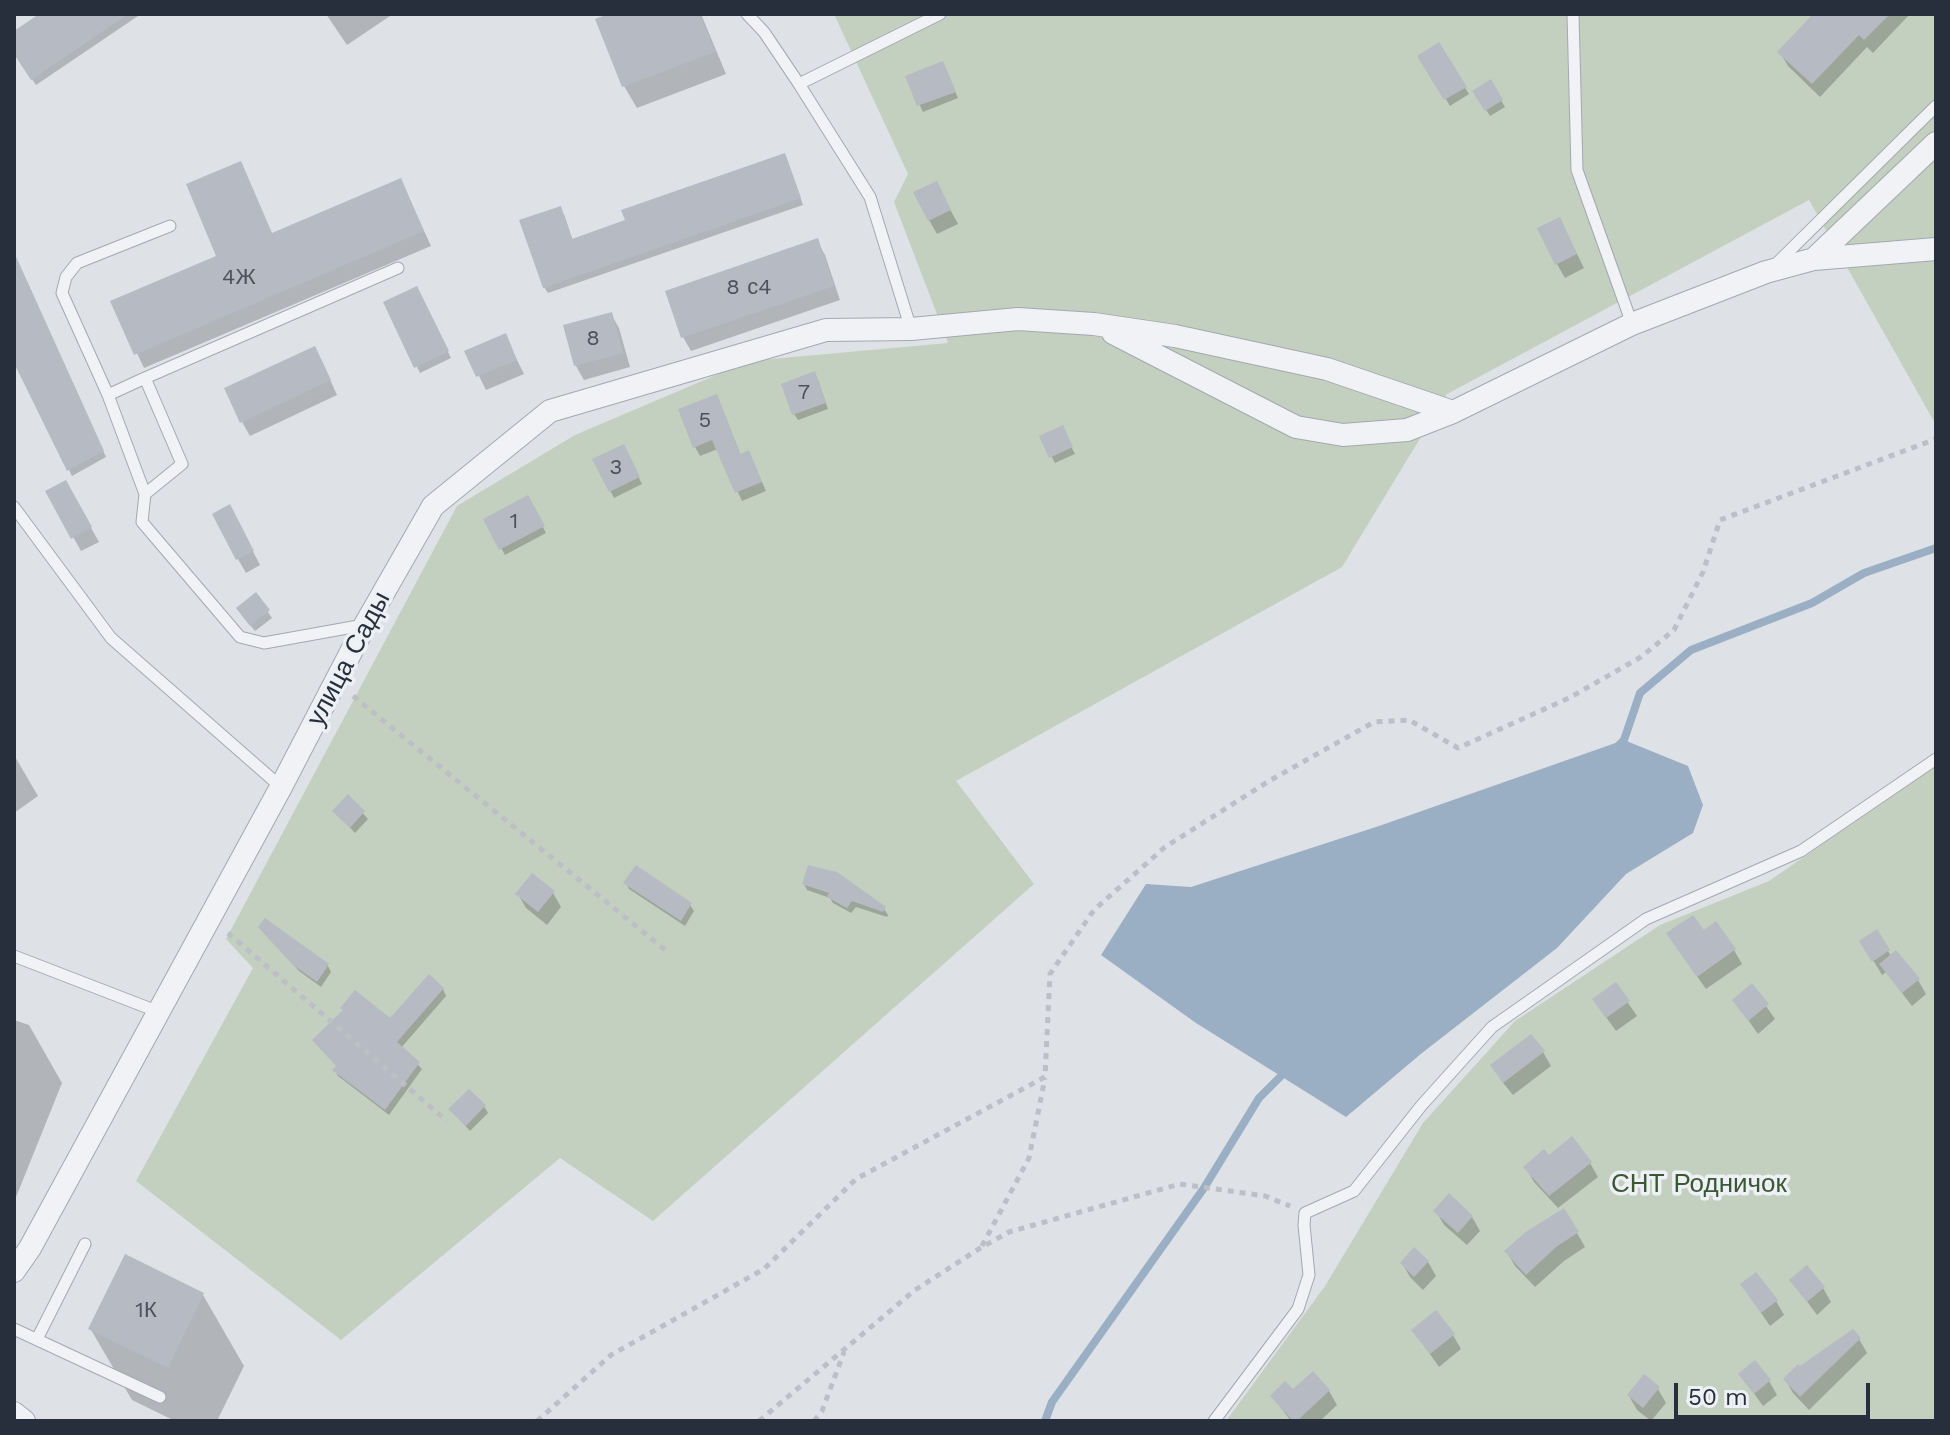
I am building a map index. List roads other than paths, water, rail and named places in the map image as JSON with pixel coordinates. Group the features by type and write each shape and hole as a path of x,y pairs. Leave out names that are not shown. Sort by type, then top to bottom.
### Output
{"street":[{"path":"1814,259 1936,143"},
{"path":"1094,324 1296,427 1343,435 1384,433 1407,430 1453,412 1632,324 1766,272 1814,259 1936,249"},
{"name":"улица Сады","path":"14,1271 30,1248 281,787 365,625 433,506 550,411 826,330 911,329 1018,319 1094,324 1175,336 1327,369 1453,412"},
{"path":"14,1413 24,1421"}],"lane":[{"path":"747,14 764,32 799,84 870,197 911,329"},
{"path":"799,84 940,14"},
{"path":"1573,14 1577,170 1632,324"},
{"path":"1766,272 1811,232 1936,106"},
{"path":"170,226 77,263 66,277 62,293 108,395 145,494 142,522 240,637 264,643 365,625"},
{"path":"108,395 398,268"},
{"path":"145,378 182,464 145,494"},
{"path":"14,507 111,638 281,787"},
{"path":"1214,1421 1298,1309 1309,1275 1305,1213 1354,1191 1421,1106 1492,1027 1646,919 1801,851 1936,759"},
{"path":"14,956 159,1012"},
{"path":"37,1339 85,1244"},
{"path":"14,1329 160,1397"}],"water":[{"path":"1624,740 1688,766 1703,805 1693,833 1626,874 1557,948 1422,1053 1346,1117 1196,1023 1101,955 1146,884 1191,887 1379,826"}],"waterway":[{"path":"1618,746 1624,740 1640,693 1691,650 1812,603 1864,573 1936,548"},
{"path":"1045,1421 1052,1402 1204,1188 1259,1098 1288,1069"}],"park label":[{"name":"СНТ Родничок","path":"1699,1184"}]}
